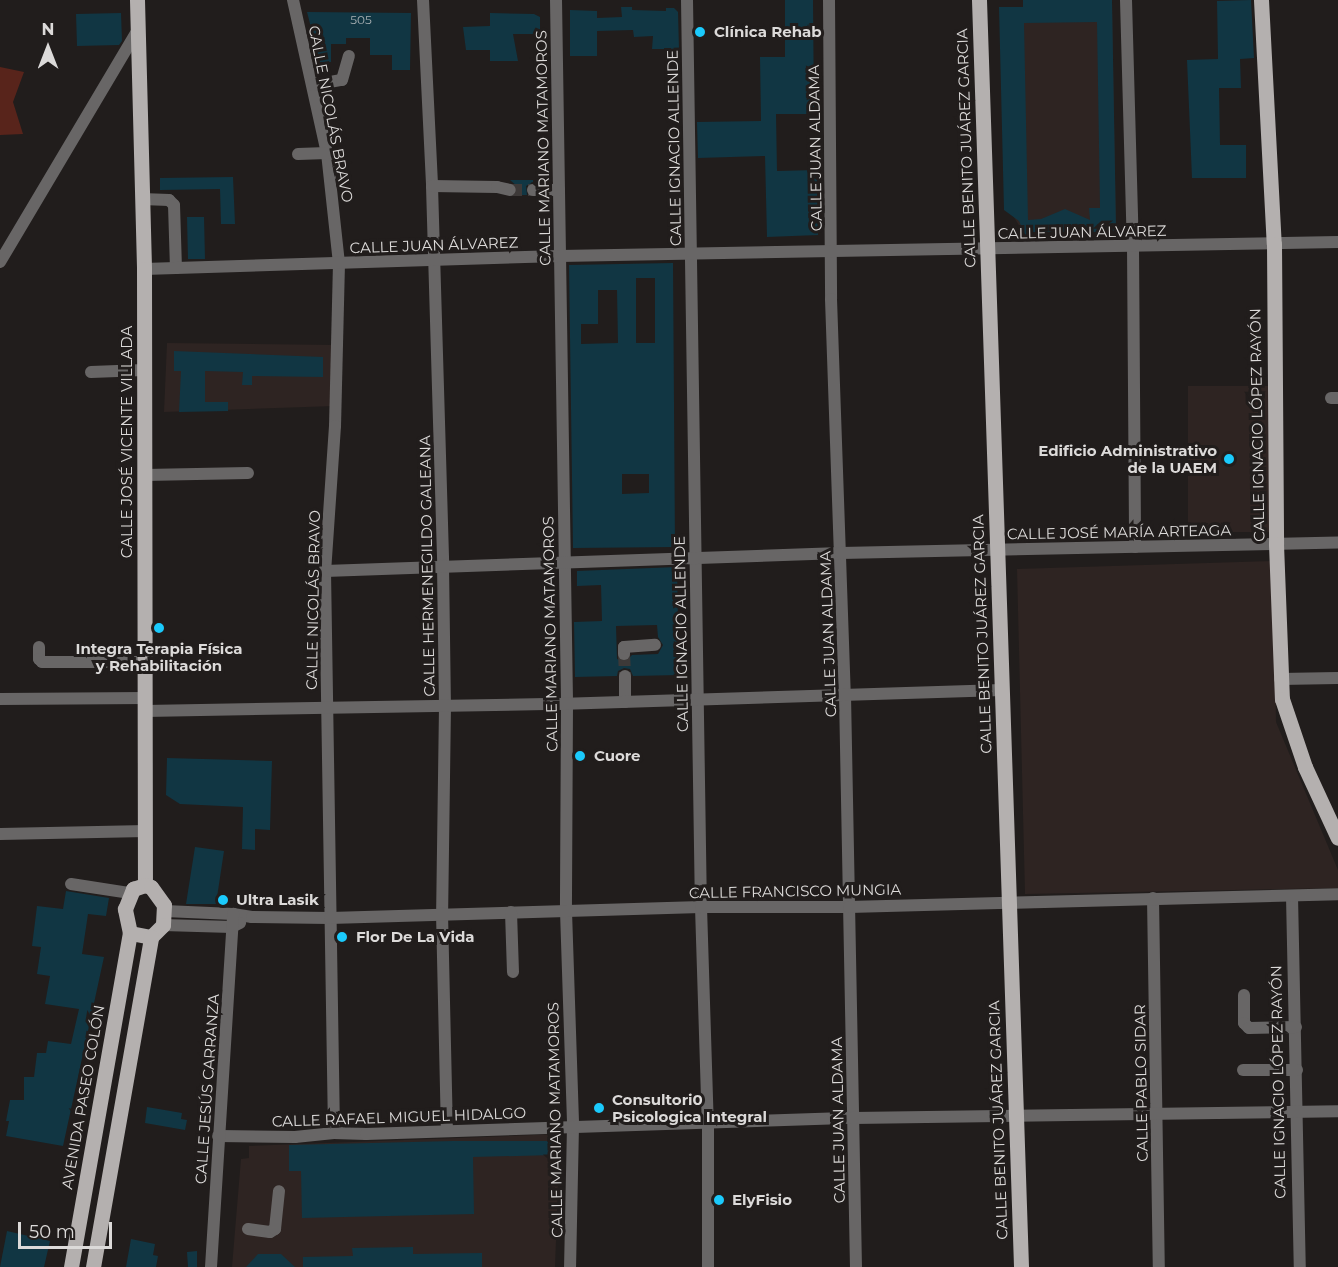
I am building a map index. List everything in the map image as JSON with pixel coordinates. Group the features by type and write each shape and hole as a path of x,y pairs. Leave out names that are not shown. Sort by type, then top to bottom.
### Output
{"main road":[{"name":"CALLE JOSÉ VICENTE VILLADA","path":"137,0 144,269 145,885"},
{"name":"CALLE BENITO JUÁREZ GARCIA","path":"979,0 1021,1267"},
{"name":"CALLE IGNACIO LÓPEZ RAYÓN","path":"1261,0 1274,244 1276,544 1280,679 1282,699 1291,728 1338,838"},
{"path":"93,1267 151,937 164,918 160,897 145,885 130,893"},
{"name":"AVENIDA PASEO COLÓN","path":"71,1267 130,933 125,920 125,909 130,893"},
{"path":"130,933 151,937"}],"street":[{"name":"CALLE NICOLÁS BRAVO","path":"293,0 327,153 339,263 335,426 325,571 334,1133"},
{"name":"CALLE HERMENEGILDO GALEANA","path":"423,0 432,186 443,566 445,706 442,913 447,1131"},
{"name":"CALLE MARIANO MATAMOROS","path":"556,0 567,704 566,911 573,1126 570,1267"},
{"name":"CALLE IGNACIO ALLENDE","path":"687,0 697,700 708,1124 708,1267"},
{"name":"CALLE JUAN ALDAMA","path":"829,0 831,252 845,695 856,1267"},
{"path":"1126,0 1133,246 1135,547"},
{"path":"0,262 137,31"},
{"path":"313,86 342,80 349,56"},
{"path":"298,154 327,153"},
{"path":"432,186 497,187 510,190"},
{"path":"533,190 559,190"},
{"path":"142,199 169,200 174,205 176,268"},
{"name":"CALLE JUAN ÁLVAREZ","path":"144,269 690,253 1338,242"},
{"path":"91,372 144,370"},
{"path":"145,475 248,473"},
{"name":"CALLE JOSÉ MARÍA ARTEAGA","path":"325,571 841,553 1338,543"},
{"path":"624,654 624,647 655,645"},
{"path":"39,647 39,659 42,662 146,662"},
{"path":"625,676 625,702"},
{"path":"1280,679 1338,678"},
{"path":"0,699 145,705 445,706 1002,690"},
{"path":"0,834 146,831"},
{"path":"71,884 130,893"},
{"name":"CALLE FRANCISCO MUNGIA","path":"164,918 233,920 701,907 849,908 1338,894"},
{"name":"CALLE IGNACIO LÓPEZ RAYÓN","path":"1292,896 1300,1267"},
{"name":"CALLE PABLO SIDAR","path":"1153,898 1159,1267"},
{"path":"511,912 513,972"},
{"name":"CALLE JESÚS CARRANZA","path":"211,1267 233,920"},
{"path":"1244,995 1244,1023 1249,1028 1296,1027"},
{"path":"1243,1070 1297,1070"},
{"name":"CALLE RAFAEL MIGUEL HIDALGO","path":"218,1136 295,1137 334,1133 708,1124 853,1118 1338,1111"},
{"path":"248,1229 270,1232 275,1229 279,1191"}],"shaded area":[{"path":"1023,0 1112,0 1116,228 1112,232 1023,232 1012,214 999,7 1023,7"},
{"path":"0,67 24,72 13,102 23,134 0,135"},
{"path":"167,343 335,345 335,406 164,412"},
{"name":"Edificio Administrativo de la UAEM","path":"1188,386 1270,386 1270,532 1188,532"},
{"path":"1273,561 1276,722 1338,870 1338,888 1025,894 1017,569"},
{"path":"560,1134 555,1267 232,1267 241,1159 249,1158 249,1146"}],"building":[{"path":"785,0 813,0 814,114 776,114 777,171 817,170 818,235 767,237 765,156 698,158 697,122 761,121 760,57 785,57"},
{"path":"1023,0 1112,0 1116,228 1112,232 1028,232 1027,239 1019,221 1004,210 999,7 1023,7","holes":["1097,22 1100,208 1089,208 1090,220 1065,209 1041,219 1028,220 1024,23"]},
{"path":"1251,0 1254,58 1240,59 1241,88 1219,88 1220,145 1246,145 1246,178 1192,178 1187,60 1218,59 1217,1"},
{"path":"621,7 632,7 632,10 666,11 666,8 674,8 678,12 679,49 652,49 653,36 634,37 633,30 597,31 597,56 570,56 570,10 597,11 597,18 622,17"},
{"path":"307,12 411,13 410,70 392,70 392,55 370,55 370,38 346,38 346,44 331,44 331,62 320,62"},
{"path":"121,13 122,41 119,45 77,46 76,14"},
{"path":"490,13 534,14 540,17 540,34 513,34 518,61 490,61 490,50 466,50 463,27 490,26"},
{"path":"233,177 235,224 221,224 220,189 160,190 160,178"},
{"path":"510,180 533,180 533,182 526,186 527,195 516,195 518,187"},
{"path":"187,217 204,217 205,259 188,259"},
{"path":"673,263 675,547 573,548 569,265","holes":["636,278 655,278 655,343 636,343","598,290 617,290 618,343 581,344 581,324 598,324","622,474 649,474 649,493 622,494"]},
{"path":"174,351 323,357 323,377 252,376 252,385 242,385 243,372 205,371 205,402 228,402 228,411 179,412 181,371 174,371"},
{"path":"677,567 679,675 633,676 630,669 624,668 618,671 617,676 575,677 574,622 602,621 601,585 577,586 577,571","holes":["657,625 658,637 663,645 658,654 632,655 625,662 617,659 616,626"]},
{"path":"167,758 272,761 270,830 255,829 255,850 242,849 243,807 180,804 166,795"},
{"path":"195,847 224,851 216,904 186,904"},
{"path":"66,891 109,898 106,916 88,914 82,954 104,957 63,1146 6,1136 9,1121 6,1121 10,1100 24,1100 24,1077 34,1077 37,1053 46,1053 48,1041 71,1044 79,1009 45,1004 50,976 37,974 41,947 32,946 37,906 63,909"},
{"path":"147,1107 182,1113 181,1119 187,1120 185,1130 145,1123"},
{"path":"554,1141 554,1155 473,1157 474,1214 302,1218 301,1171 289,1171 289,1145"},
{"path":"7,1231 50,1241 44,1267 0,1267"},
{"path":"131,1239 155,1244 153,1255 158,1256 156,1267 126,1267"},
{"path":"413,1247 413,1254 482,1253 482,1267 303,1267 303,1257 353,1256 352,1248"},
{"path":"197,1251 197,1267 188,1267 187,1252"},
{"path":"258,1254 281,1254 295,1267 246,1267"}],"tunnel":[{"path":"510,190 533,190"},
{"path":"624,654 625,676"}],"place":[{"name":"Clínica Rehab","path":"700,32"},
{"name":"Edificio Administrativo de la UAEM","path":"1229,459"},
{"name":"Integra Terapia Física y Rehabilitación","path":"159,628"},
{"name":"Cuore","path":"580,756"},
{"name":"Ultra Lasik","path":"223,900"},
{"name":"Flor De La Vida","path":"342,937"},
{"name":"Consultori0 Psicologica Integral","path":"599,1108"},
{"name":"ElyFisio","path":"719,1200"}]}
